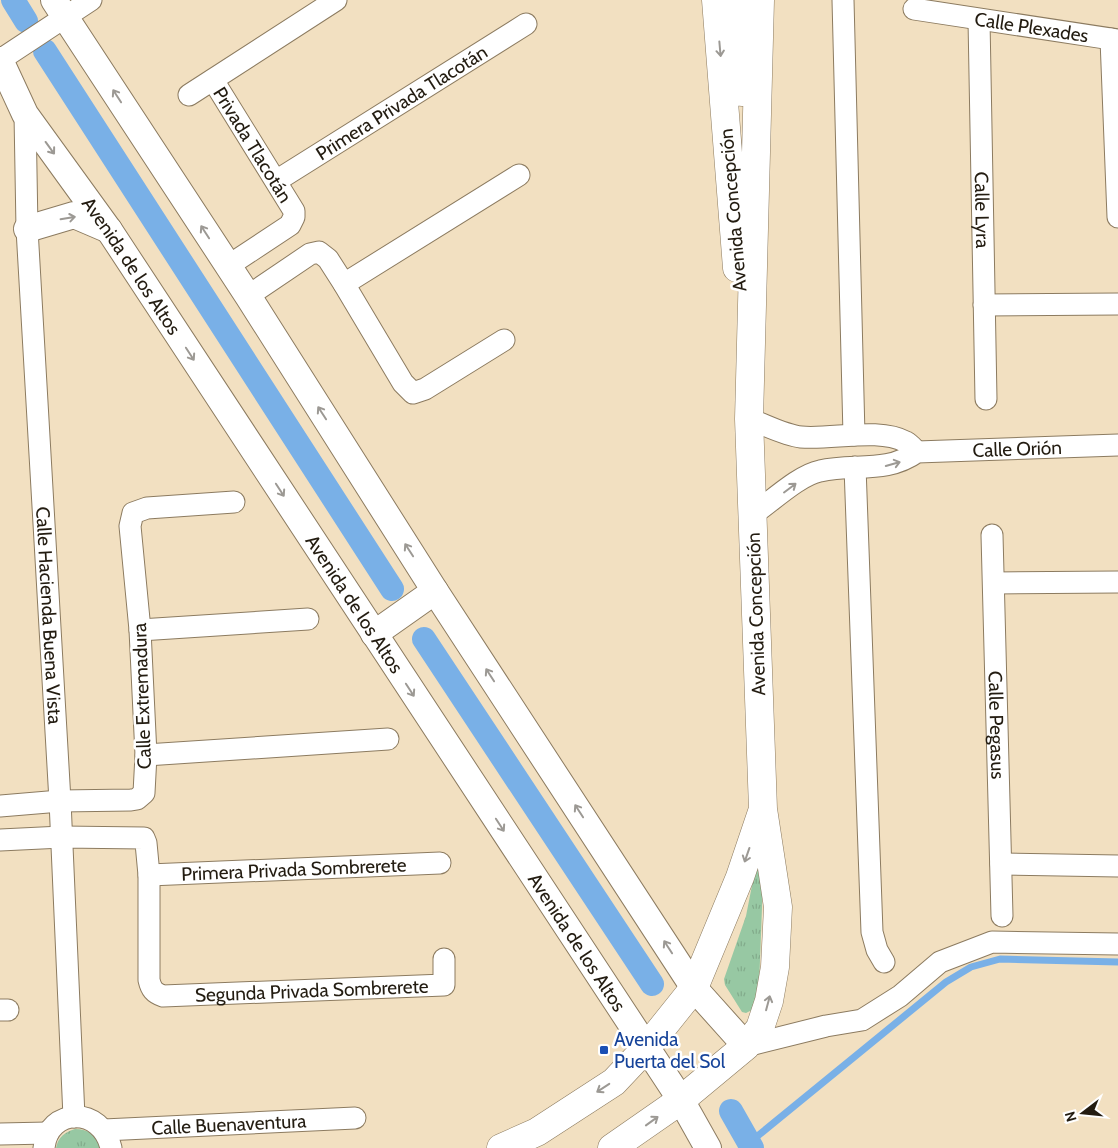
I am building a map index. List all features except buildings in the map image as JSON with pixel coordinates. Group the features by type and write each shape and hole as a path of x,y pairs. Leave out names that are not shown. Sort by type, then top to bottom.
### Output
{"main road":[{"name":"Avenida Concepción","path":"716,0 749,419 763,809 778,907 775,967 769,1001 760,1028 746,1046"},
{"name":"Avenida Concepción","path":"737,0 752,281"},
{"name":"Avenida Concepción","path":"749,419 760,0"},
{"name":"Avenida Concepción","path":"694,988 740,877 763,809"},
{"path":"501,1148 537,1132 614,1082 646,1048 694,988"},
{"path":"612,1148 681,1100 746,1046"}],"street":[{"path":"0,60 60,8 91,0"},
{"path":"189,95 336,0"},
{"path":"842,0 854,435"},
{"path":"60,8 248,296 435,591 694,988 746,1046 826,1026 862,1020 900,996 940,962 992,942 1118,944"},
{"name":"Calle Plexades","path":"914,9 1115,40"},
{"name":"Calle Lyra","path":"979,20 986,399"},
{"name":"Primera Privada Tlacotán","path":"276,181 526,24"},
{"path":"1115,40 1118,217"},
{"name":"Avenida de los Altos","path":"0,60 25,114 109,230 681,1100 708,1148"},
{"name":"Privada Tlacotán","path":"213,80 292,206 294,216 293,221 228,266"},
{"name":"Calle Hacienda Buena Vista","path":"25,114 27,229 62,837 74,1117"},
{"path":"344,284 519,176"},
{"path":"27,229 74,215 109,230"},
{"path":"248,296 310,254 319,252 328,259 402,383 413,393 425,389 504,340"},
{"path":"984,305 1118,304"},
{"path":"749,419 801,437 888,436 906,442 917,452"},
{"name":"Calle Orión","path":"752,515 807,475 820,471 890,465 908,458 917,452 1118,445"},
{"path":"855,467 872,932 877,950 884,962"},
{"name":"Calle Extremadura","path":"0,806 60,801 137,799 144,794 146,790 146,755 140,630 130,526 133,513 147,508 234,502"},
{"name":"Calle Pegasus","path":"992,535 1002,916"},
{"path":"994,583 1118,582"},
{"path":"374,634 435,591"},
{"path":"140,630 308,619"},
{"path":"146,755 388,738"},
{"path":"0,840 62,837 144,838 149,875"},
{"name":"Primera Privada Sombrerete","path":"149,875 440,863"},
{"path":"1001,864 1118,866"},
{"name":"Segunda Privada Sombrerete","path":"149,875 149,980 153,991 163,996 444,985 444,959"},
{"path":"0,1134 46,1140 60,1122 74,1117 91,1120 108,1139"},
{"name":"Calle Buenaventura","path":"108,1139 355,1118"}],"green space":[{"path":"755,870 761,871 763,881 759,987 752,1010 746,1013 742,1012 725,985 724,979 746,916"},
{"path":"75,1129 84,1130 91,1134 101,1148 56,1148 62,1136"}],"waterway":[{"path":"13,0 26,21"},
{"path":"45,51 392,589"},
{"path":"424,639 652,984"},
{"path":"749,1143 946,982 971,967 1000,959 1118,962"},
{"path":"731,1111 752,1148"}],"place":[{"name":"Avenida Puerta del Sol","path":"604,1050"}]}
